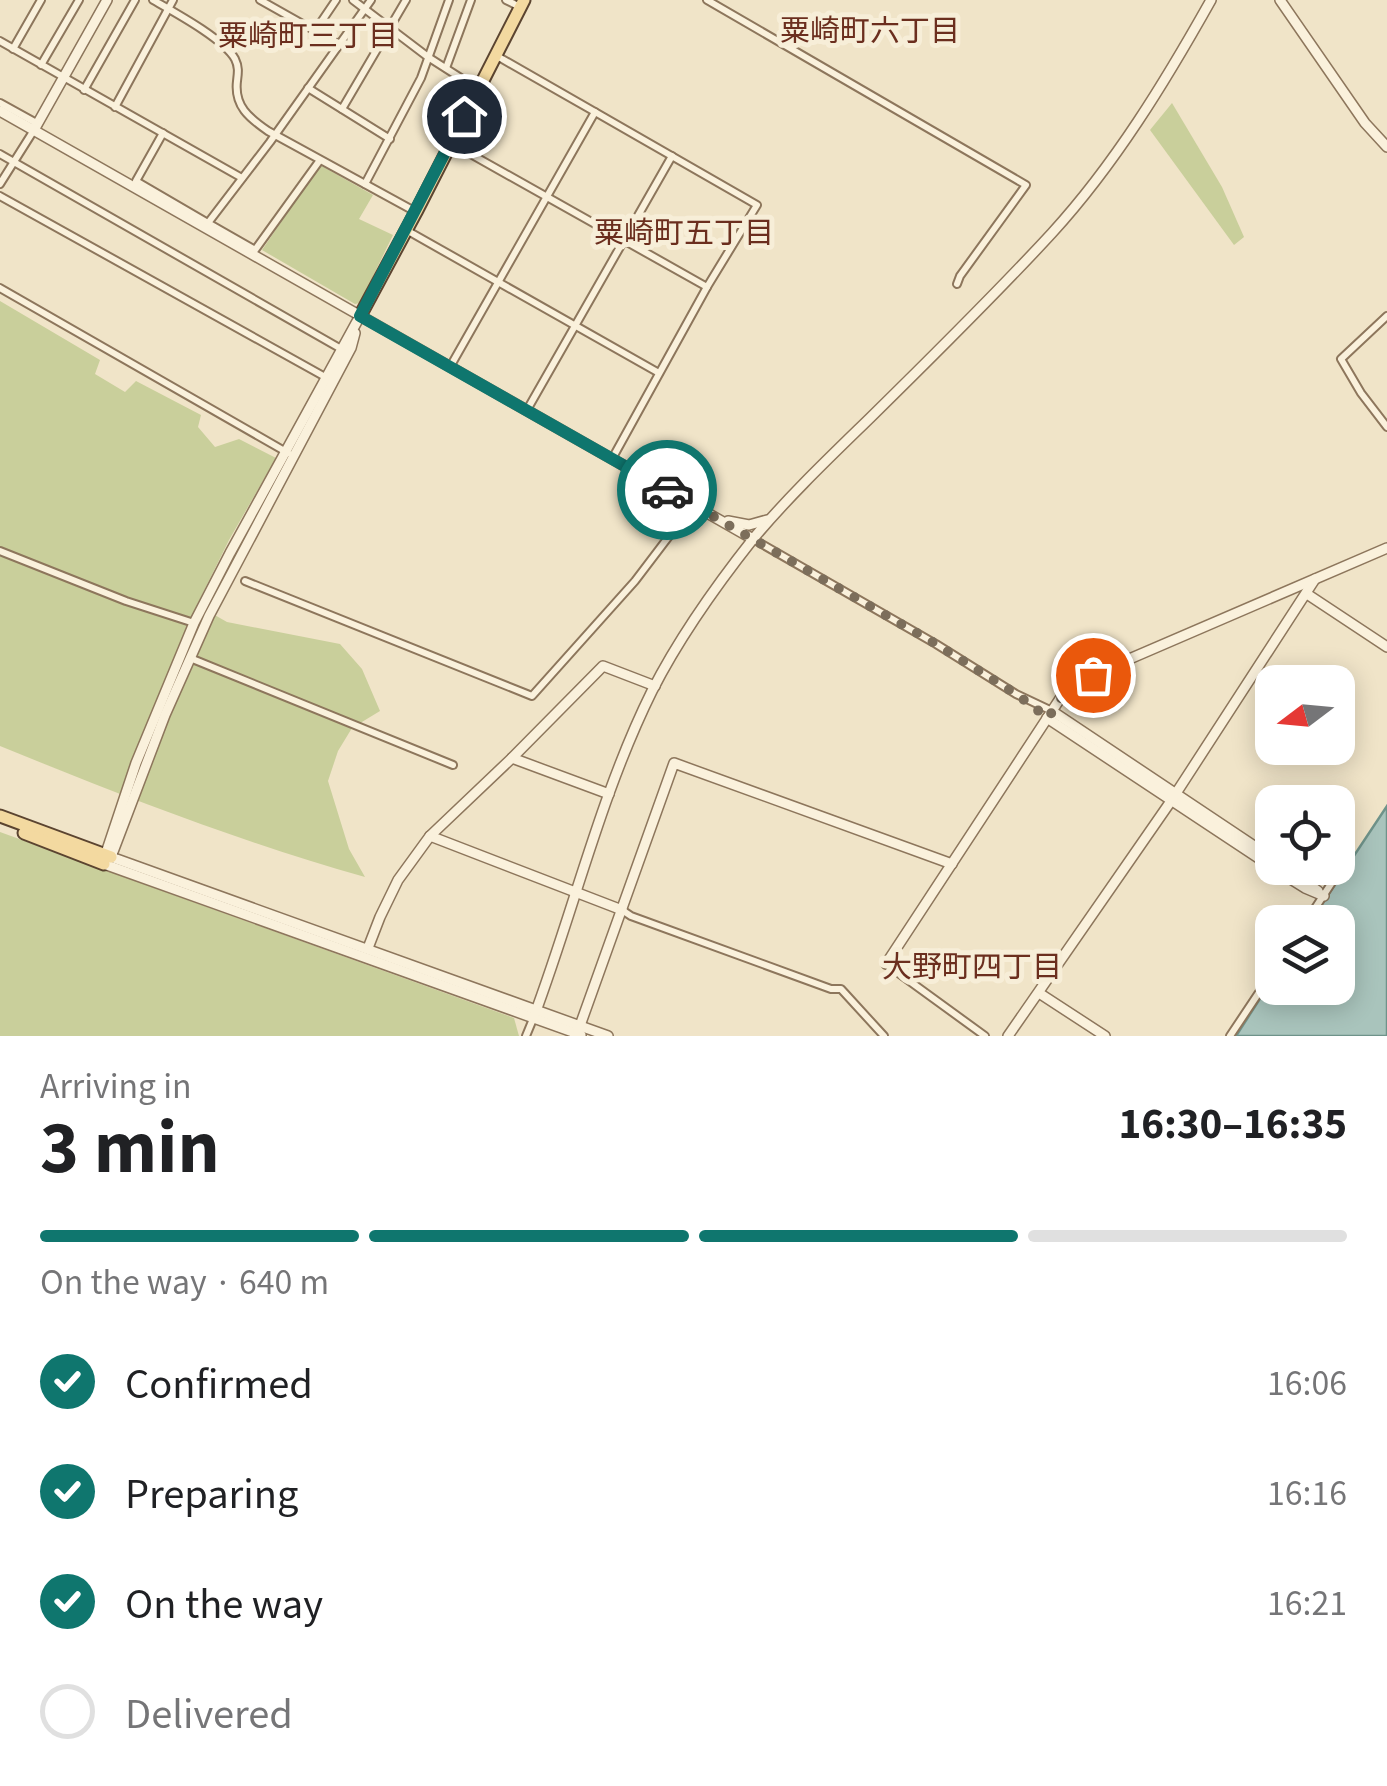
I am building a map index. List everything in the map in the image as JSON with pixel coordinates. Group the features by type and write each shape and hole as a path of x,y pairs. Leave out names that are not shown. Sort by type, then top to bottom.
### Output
{"main road":[{"path":"360,316 522,3"},
{"path":"0,820 106,858"}],"street":[{"path":"13,49 40,0"},
{"path":"42,66 79,0"},
{"path":"0,184 108,0"},
{"path":"84,90 134,0"},
{"path":"153,0 201,29 232,54 239,72 237,98 248,117 416,212"},
{"path":"116,107 174,0"},
{"path":"260,0 340,46"},
{"path":"315,31 336,0"},
{"path":"353,0 478,90"},
{"path":"208,223 372,0"},
{"path":"342,109 406,0"},
{"path":"365,184 421,78 449,0"},
{"path":"446,68 470,0"},
{"path":"506,0 522,3"},
{"path":"707,0 1026,184 957,284"},
{"path":"526,1036 609,794 655,686 708,596 771,518 1010,278 1072,209 1120,148 1211,0"},
{"path":"1280,0 1364,123 1387,147"},
{"path":"0,42 242,178"},
{"path":"496,55 757,205 612,459"},
{"path":"308,88 390,139"},
{"path":"0,103 360,316 936,644 1050,715 1255,854"},
{"path":"0,111 36,127"},
{"path":"450,367 595,112"},
{"path":"163,133 136,181 255,250 320,160"},
{"path":"451,142 707,287"},
{"path":"0,154 346,351"},
{"path":"527,410 672,156"},
{"path":"0,196 329,379"},
{"path":"406,230 659,373"},
{"path":"0,288 290,453"},
{"path":"106,858 136,762 186,656 346,351 360,316"},
{"path":"1387,316 1342,360 1387,427"},
{"path":"186,656 194,624 230,553 290,453"},
{"path":"246,581 532,696 635,581 692,506"},
{"path":"720,520 749,525 771,518"},
{"path":"985,1036 886,964 1070,685 1387,548"},
{"path":"0,551 194,624"},
{"path":"1008,1036 1173,797 1315,578"},
{"path":"1307,594 1387,647"},
{"path":"186,656 453,765"},
{"path":"368,948 398,880 430,836 603,666 655,686"},
{"path":"512,758 609,794"},
{"path":"580,1032 674,763 952,864"},
{"path":"1173,797 1255,848"},
{"path":"430,836 630,916 831,989 841,989 884,1036"},
{"path":"106,858 368,948 534,1016"},
{"path":"106,858 534,1016 580,1032 608,1036"},
{"path":"1300,885 1324,896"},
{"path":"1309,885 1324,896"},
{"path":"1318,905 1331,885"},
{"path":"1039,992 1106,1036"},
{"path":"1230,1036 1255,998"}],"green space":[{"path":"1172,103 1222,187 1244,237 1234,245 1150,130"},
{"path":"320,165 373,195 359,219 393,235 360,303 355,304 262,250"},
{"path":"0,301 100,360 95,374 125,392 136,381 201,415 198,427 215,447 239,439 276,458 197,605 227,622 340,644 362,669 380,711 352,728 338,751 328,781 349,849 365,877 181,817 0,746"},
{"path":"0,832 514,1018 519,1036 0,1036"}],"water":[{"path":"1387,806 1387,1036 1236,1036 1256,1005 1355,1005 1355,905 1321,905 1335,885 1355,885 1355,854"}],"way so far":[{"path":"667,490 936,644 1048,718 1070,685 1093,675"}],"district":[{"name":"粟崎町六丁目","path":"870,28"},
{"name":"粟崎町三丁目","path":"308,33"},
{"name":"粟崎町五丁目","path":"684,230"},
{"name":"大野町四丁目","path":"972,964"}],"route":[{"path":"464,116 360,316 667,490"}]}
